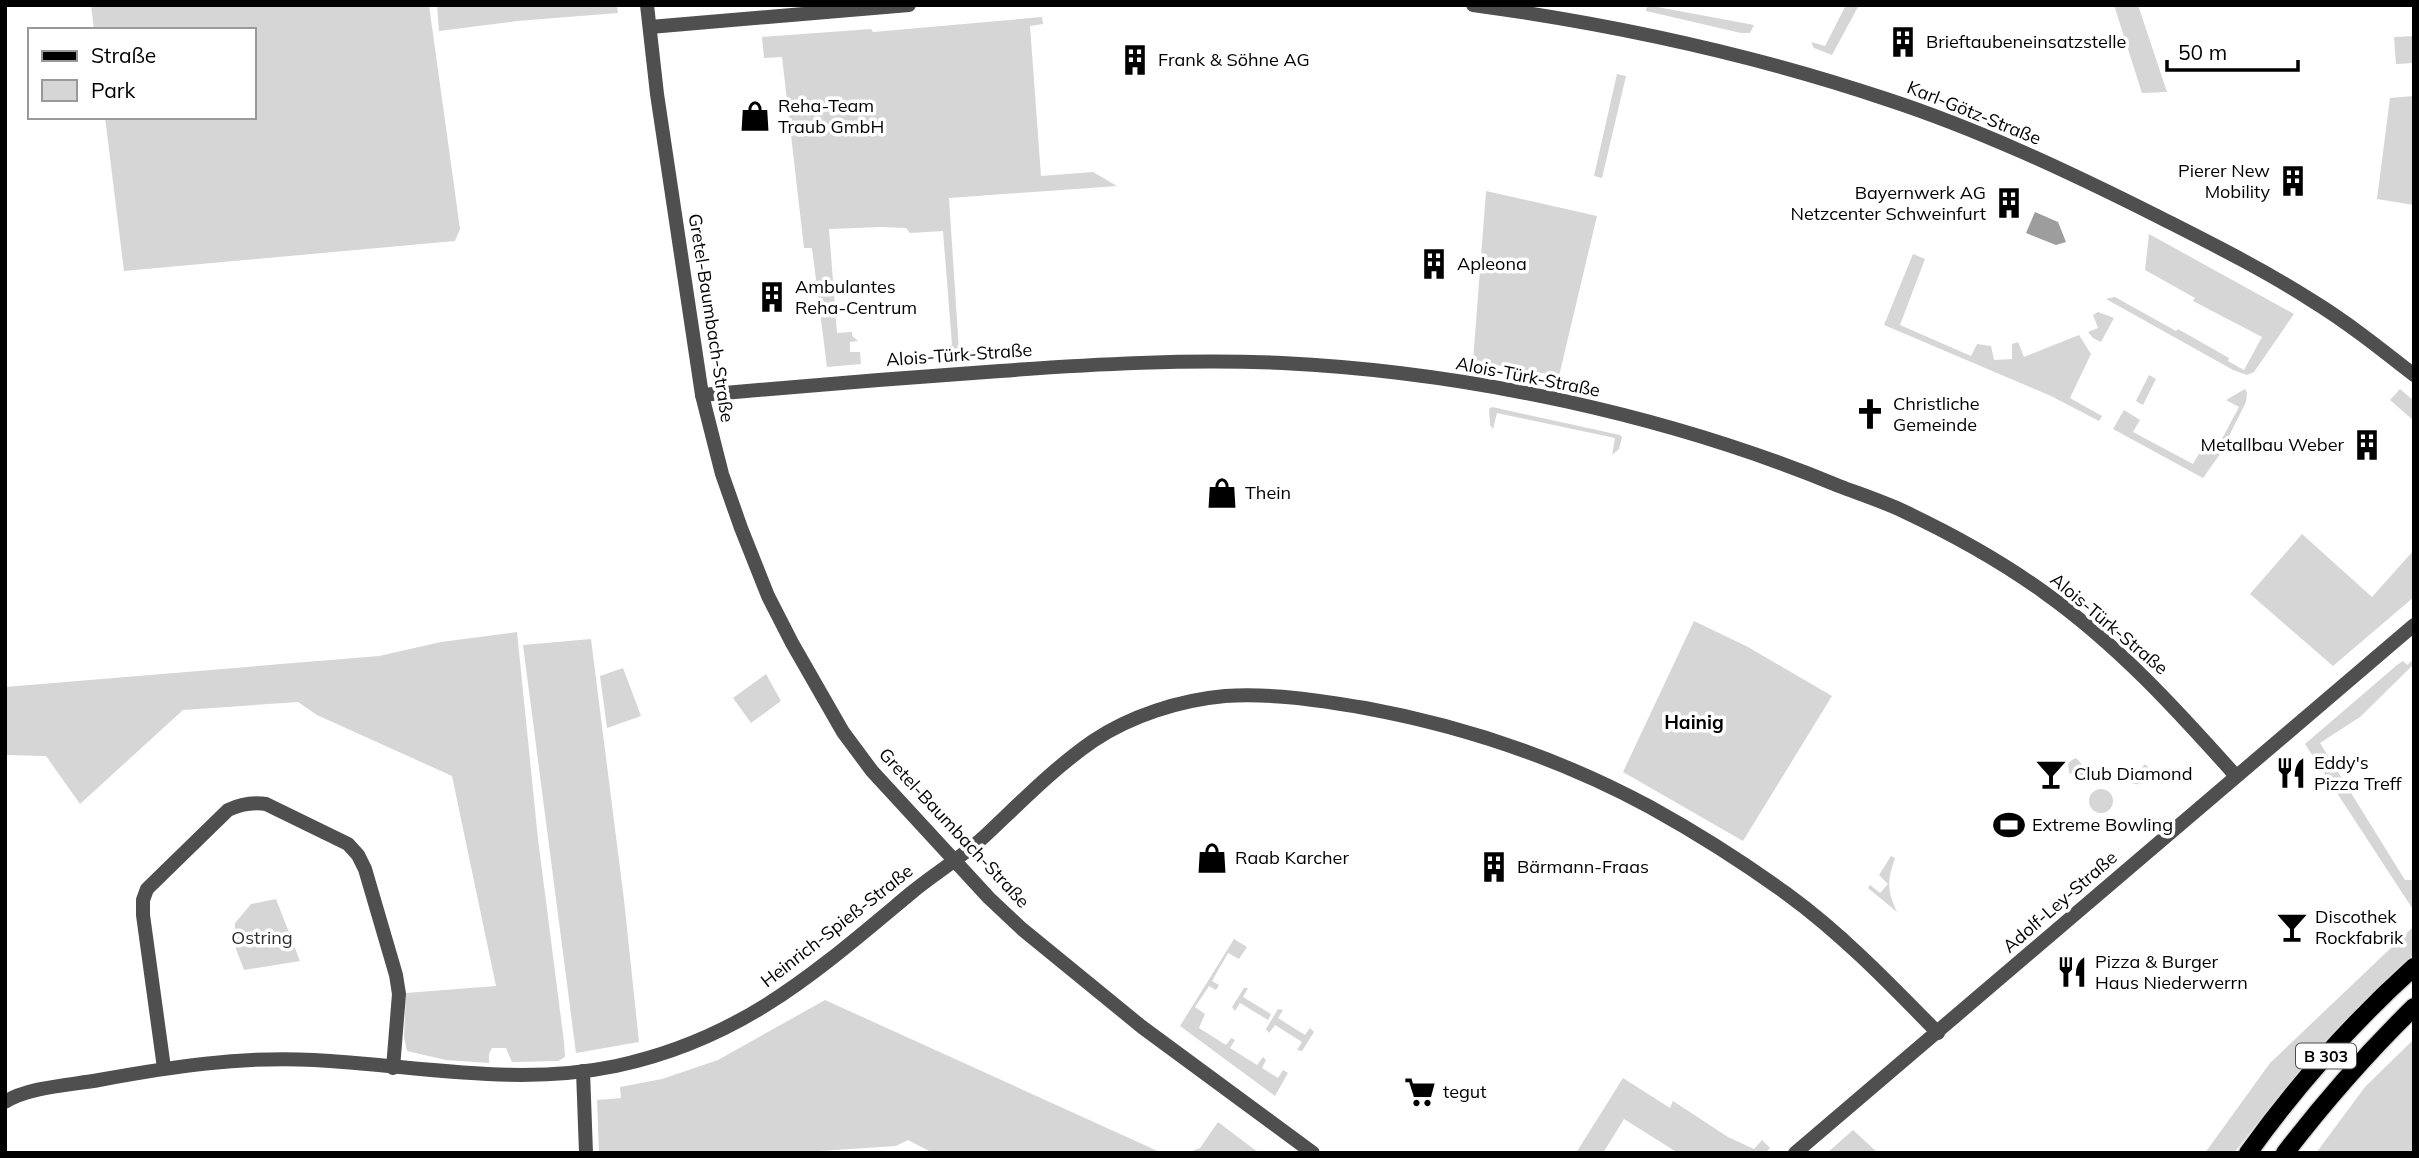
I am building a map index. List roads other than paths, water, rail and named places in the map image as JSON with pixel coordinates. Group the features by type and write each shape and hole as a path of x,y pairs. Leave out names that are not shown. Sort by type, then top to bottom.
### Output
{"main road":[{"name":"B 303","path":"2248,1153 2324,1058 2385,993 2414,967"},
{"name":"B 303","path":"2284,1153 2379,1041 2414,1007"}],"street":[{"name":"Gretel-Baumbach-Straße","path":"647,5 690,327 702,395 722,474 768,597 843,732 872,771 954,861 1022,929 1142,1027 1312,1153"},
{"path":"650,27 909,5"},
{"name":"Karl-Götz-Straße","path":"1473,5 1603,26 1752,60 1863,91 1959,126 2065,172 2254,267 2312,300 2414,375"},
{"name":"Alois-Türk-Straße","path":"702,395 1082,365 1280,363 1418,376 1487,387 1638,419 1707,437 1902,510 2006,566 2044,592 2113,648 2166,698 2236,776"},
{"name":"Adolf-Ley-Straße","path":"1795,1153 2414,625"},
{"name":"Heinrich-Spieß-Straße","path":"583,1071 656,1056 696,1042 737,1023 801,983 985,836 1067,760 1099,737 1139,718 1178,704 1220,697 1256,695 1318,700 1389,713 1497,742 1586,776 1646,805 1705,839 1791,897 1879,973 1938,1033"},
{"path":"164,1068 143,900 148,889 228,810 241,804 254,803 266,804 342,841 358,855 365,869 396,975 398,995 394,1068"},
{"path":"5,1102 27,1093 164,1068 277,1059 498,1075 583,1071 586,1153"}],"place":[{"name":"Brieftaubeneinsatzstelle","path":"1903,42"},
{"name":"Frank & Söhne AG","path":"1135,60"},
{"name":"Reha-Team Traub GmbH","path":"755,116"},
{"name":"Pierer New Mobility","path":"2293,181"},
{"name":"Bayernwerk AG Netzcenter Schweinfurt","path":"2009,203"},
{"name":"Apleona","path":"1434,264"},
{"name":"Ambulantes Reha-Centrum","path":"772,297"},
{"name":"Christliche Gemeinde","path":"1870,414"},
{"name":"Metallbau Weber","path":"2367,445"},
{"name":"Thein","path":"1222,493"},
{"name":"Eddy's Pizza Treff","path":"2291,773"},
{"name":"Club Diamond","path":"2051,774"},
{"name":"Extreme Bowling","path":"2009,825"},
{"name":"Raab Karcher","path":"1212,858"},
{"name":"Bärmann-Fraas","path":"1494,867"},
{"name":"Discothek Rockfabrik","path":"2292,927"},
{"name":"Pizza & Burger Haus Niederwerrn","path":"2072,972"},
{"name":"tegut","path":"1420,1092"}],"district":[{"name":"Hainig","path":"1694,722"}],"park label":[{"name":"Ostring","path":"262,938"}]}
